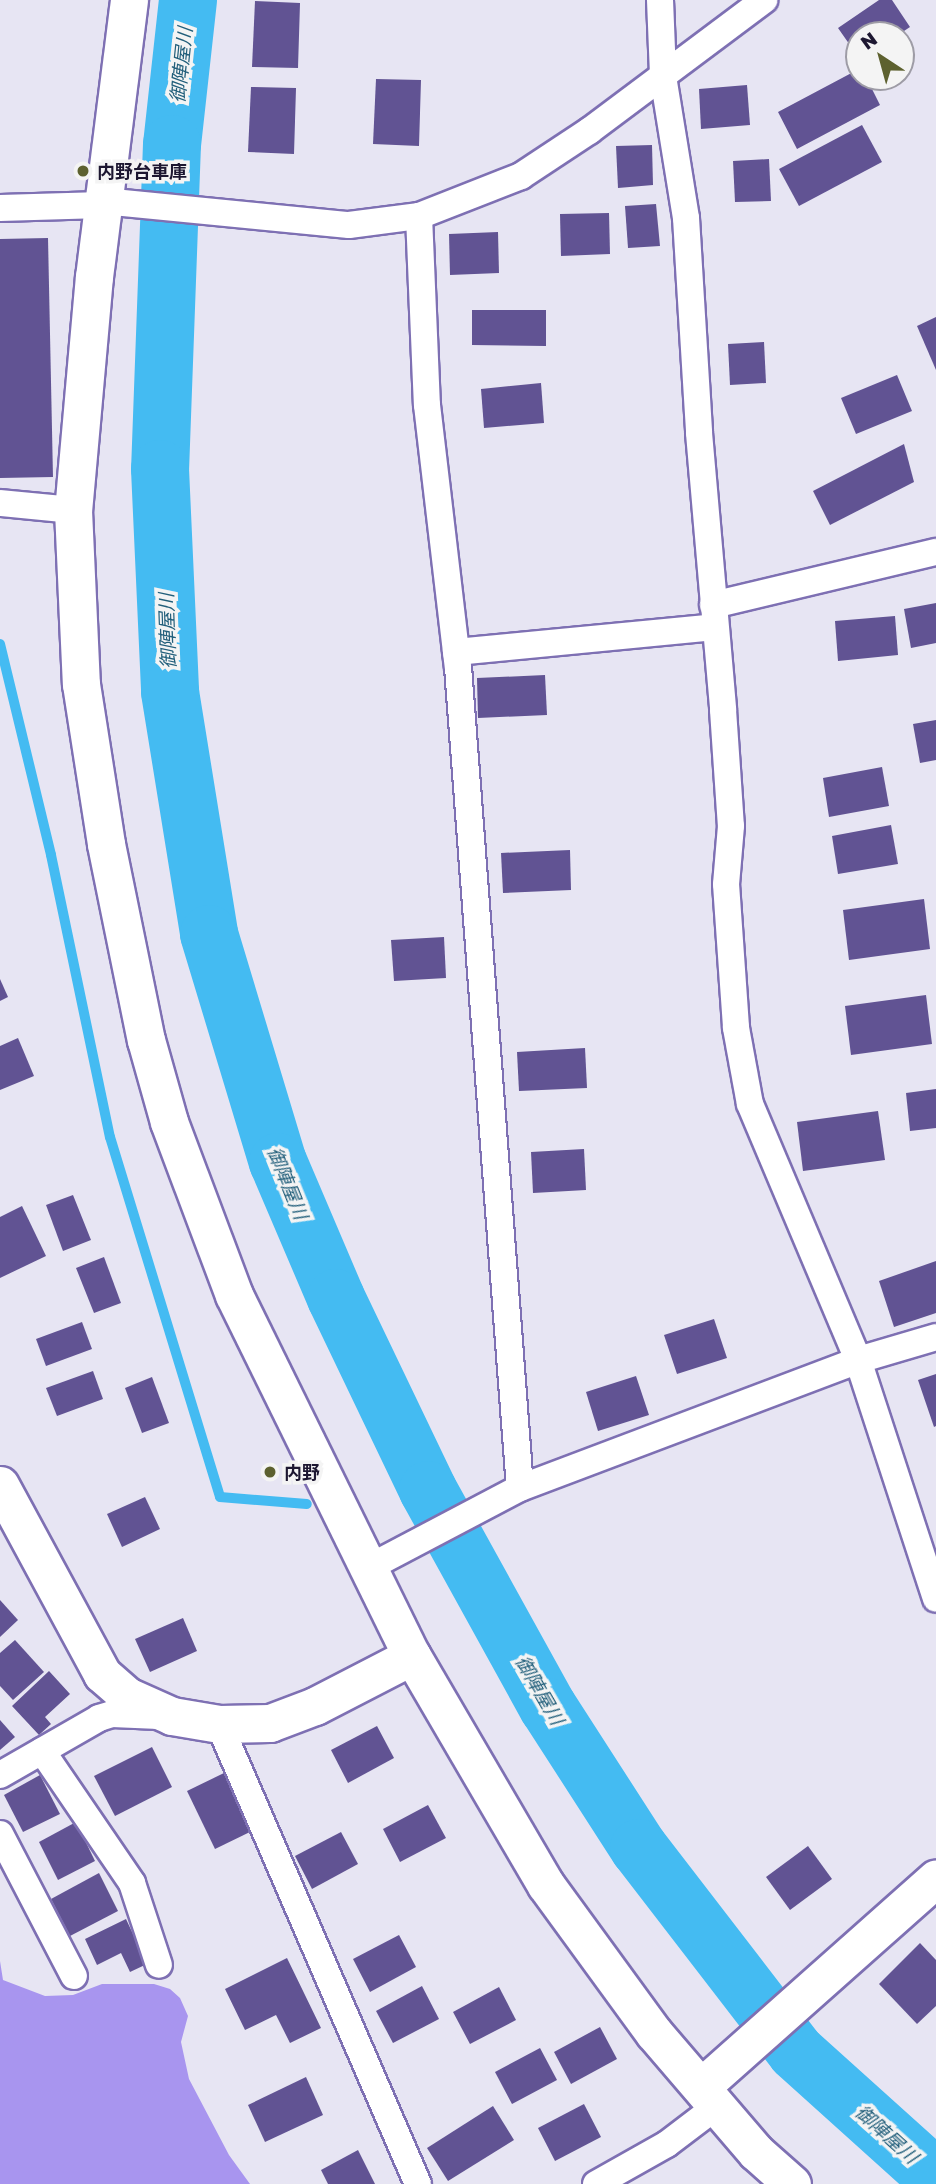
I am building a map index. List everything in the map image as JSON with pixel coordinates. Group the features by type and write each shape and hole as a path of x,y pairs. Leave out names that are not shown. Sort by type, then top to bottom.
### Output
{"street":[{"path":"130,0 111,203 73,510 81,684 106,844 146,1040 169,1122 234,1295 382,1560 412,1656 546,1885 654,2034 714,2086 756,2152 792,2184"},
{"path":"660,0 663,76 686,218 731,826 726,884 735,1015 750,1104 858,1360 936,1599"},
{"path":"0,208 111,203 349,225 419,216 521,176 663,76 764,0"},
{"path":"419,216 428,405 456,652 520,1488"},
{"path":"0,503 73,510"},
{"path":"456,652 714,616 936,552"},
{"path":"382,1560 520,1488 858,1360 936,1337"},
{"path":"0,1485 102,1675 127,1696 172,1716"},
{"path":"0,1776 99,1718 112,1714 172,1716 219,1724 270,1723 293,1717 412,1656"},
{"path":"219,1724 418,2184"},
{"path":"42,1751 132,1883 159,1965"},
{"path":"0,1834 74,1976"},
{"path":"596,2184 667,2144 714,2086 813,1987 936,1878"}],"shaded area":[{"path":"0,1961 3,1980 45,1996 73,1995 102,1984 154,1984 170,1989 180,1998 188,2016 181,2042 189,2079 229,2155 250,2184 0,2184"}],"building":[{"path":"879,0 892,0 906,21 848,21"},
{"path":"255,1 300,3 298,68 252,67"},
{"path":"845,23 845,38 838,28"},
{"path":"845,76 845,91 873,91 880,105 797,149 778,112"},
{"path":"376,79 421,80 419,146 373,144"},
{"path":"747,85 750,125 701,129 699,89"},
{"path":"251,87 296,88 294,154 248,152"},
{"path":"862,125 882,162 799,206 779,169"},
{"path":"652,145 653,185 618,188 616,146"},
{"path":"769,159 771,201 735,202 733,161"},
{"path":"656,204 660,246 628,248 625,206"},
{"path":"609,213 610,254 561,256 560,214"},
{"path":"498,232 499,273 450,275 449,234"},
{"path":"48,238 53,477 0,478 0,239"},
{"path":"472,310 546,310 546,346 472,345"},
{"path":"936,317 936,370 917,326"},
{"path":"764,342 766,383 730,385 728,344"},
{"path":"897,375 912,411 856,434 841,398"},
{"path":"541,383 544,423 484,428 481,389"},
{"path":"904,444 914,482 830,525 813,491"},
{"path":"936,603 936,643 911,648 904,609"},
{"path":"895,616 898,655 838,661 835,621"},
{"path":"545,675 547,715 478,718 477,678"},
{"path":"936,720 936,760 920,763 913,724"},
{"path":"882,767 889,806 829,817 823,778"},
{"path":"891,825 898,864 838,874 832,836"},
{"path":"570,850 571,890 503,893 501,853"},
{"path":"924,899 930,949 849,960 843,910"},
{"path":"444,937 446,978 394,981 391,940"},
{"path":"0,979 8,997 0,1001"},
{"path":"926,995 932,1044 851,1055 845,1006"},
{"path":"18,1038 34,1076 0,1090 0,1046"},
{"path":"585,1048 587,1088 519,1091 517,1052"},
{"path":"936,1089 936,1128 910,1131 906,1093"},
{"path":"878,1111 885,1160 803,1171 797,1122"},
{"path":"584,1149 586,1190 533,1193 531,1152"},
{"path":"73,1195 91,1240 63,1251 46,1205"},
{"path":"22,1206 46,1256 0,1278 0,1217"},
{"path":"104,1257 121,1303 94,1313 76,1268"},
{"path":"936,1261 936,1313 894,1327 879,1281"},
{"path":"714,1319 727,1358 677,1374 664,1335"},
{"path":"82,1322 92,1349 46,1366 36,1339"},
{"path":"93,1371 103,1399 57,1416 46,1388"},
{"path":"936,1374 936,1426 934,1427 918,1380"},
{"path":"636,1376 649,1415 598,1431 586,1392"},
{"path":"152,1377 169,1423 142,1433 125,1388"},
{"path":"145,1497 160,1529 122,1547 107,1514"},
{"path":"0,1600 18,1620 0,1637"},
{"path":"183,1618 197,1651 150,1672 135,1639"},
{"path":"15,1640 44,1672 13,1700 0,1686 0,1653"},
{"path":"49,1671 70,1694 45,1717 51,1724 39,1735 12,1706"},
{"path":"0,1720 15,1737 0,1750"},
{"path":"377,1726 394,1758 348,1783 331,1750"},
{"path":"152,1747 172,1787 115,1816 94,1776"},
{"path":"224,1773 252,1831 215,1849 187,1791"},
{"path":"40,1775 60,1814 23,1832 4,1795"},
{"path":"428,1805 446,1838 400,1862 383,1829"},
{"path":"76,1822 95,1861 58,1880 39,1842"},
{"path":"341,1832 358,1864 312,1889 295,1856"},
{"path":"808,1846 832,1879 790,1910 766,1877"},
{"path":"99,1873 118,1911 70,1936 51,1899"},
{"path":"126,1919 147,1964 130,1972 121,1953 97,1965 85,1939"},
{"path":"399,1935 416,1967 370,1992 353,1959"},
{"path":"920,1943 936,1960 936,2006 917,2024 879,1984"},
{"path":"287,1958 321,2028 290,2043 276,2015 245,2030 225,1989"},
{"path":"422,1986 439,2019 393,2043 376,2011"},
{"path":"499,1987 516,2020 470,2044 453,2012"},
{"path":"600,2027 617,2059 571,2084 554,2052"},
{"path":"540,2048 557,2080 512,2104 495,2072"},
{"path":"306,2077 323,2115 265,2142 248,2105"},
{"path":"584,2104 601,2137 555,2161 538,2128"},
{"path":"493,2106 514,2140 448,2181 427,2148"},
{"path":"358,2150 375,2184 328,2184 321,2170"}],"waterway":[{"name":"御陣屋川","path":"188,0 172,144 160,469 170,692 209,934 278,1162 336,1298 428,1490 548,1707 639,1848 796,2052 936,2178"},
{"path":"0,644 51,855 110,1137 220,1497 307,1504"}],"place":[{"name":"内野台車庫","path":"83,171"},
{"name":"内野","path":"270,1472"}]}
